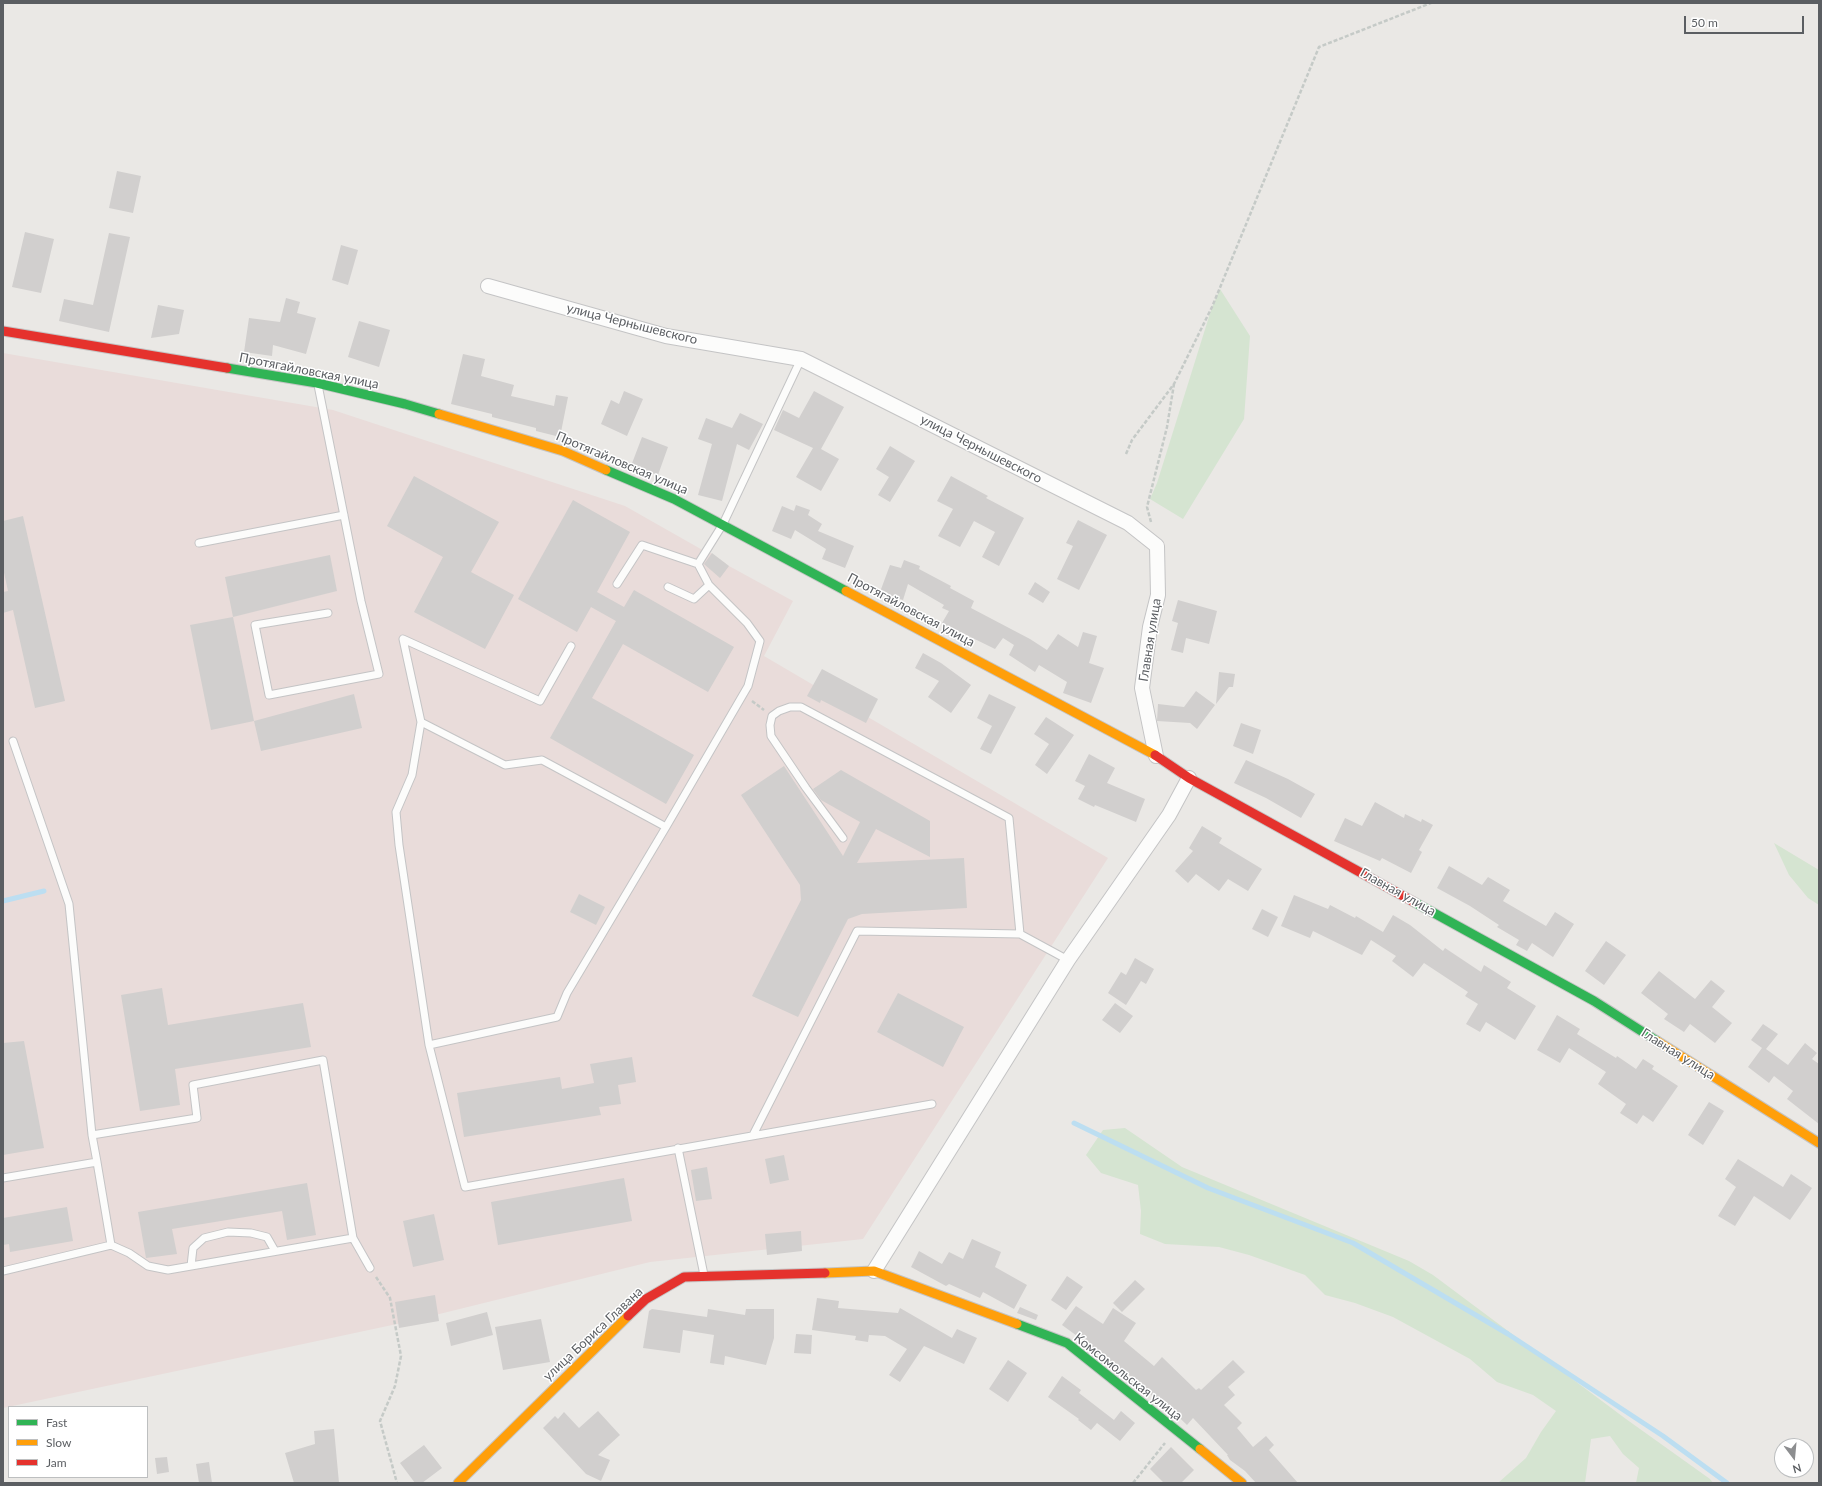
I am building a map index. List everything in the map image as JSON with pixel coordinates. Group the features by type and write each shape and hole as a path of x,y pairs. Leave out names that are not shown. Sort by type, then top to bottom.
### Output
{"street":[{"name":"улица Чернышевского","path":"488,286 666,336 801,359 1128,523 1157,546"},
{"name":"Протягайловская улица","path":"3,331 317,383 405,404 563,451 674,498 1156,756"},
{"name":"Главная улица","path":"1157,546 1158,595 1150,627 1142,688 1156,756 1189,778 1594,1001 1819,1143"},
{"path":"874,1271 1068,960 1168,815 1189,778"},
{"name":"улица Бориса Главана","path":"458,1483 646,1299 684,1277 874,1271"},
{"name":"Комсомольская улица","path":"874,1271 1067,1344 1242,1483"}],"lane":[{"path":"698,564 723,524 801,359"},
{"path":"317,383 361,601 379,674 269,695 255,625 328,613"},
{"path":"199,543 344,516"},
{"path":"429,1045 557,1017 568,993 748,686 760,641 747,623 709,585 698,564 642,545 617,584"},
{"path":"668,587 694,599 709,585"},
{"path":"571,646 540,701 403,639 421,722 412,775 396,812 399,845 429,1045 465,1187 932,1104"},
{"path":"843,838 806,788 771,736 770,725 772,716 779,711 790,707 801,707 1009,818 1020,934"},
{"path":"421,722 504,765 542,760 666,826"},
{"path":"13,741 69,904 92,1135 111,1244"},
{"path":"753,1135 857,931 1020,934 1068,960"},
{"path":"92,1135 198,1118 193,1085 323,1060 353,1238 370,1268"},
{"path":"678,1148 705,1276"},
{"path":"3,1178 97,1162"},
{"path":"191,1266 193,1248 204,1238 228,1232 251,1233 267,1237 275,1251"},
{"path":"3,1271 111,1244 129,1253 148,1266 168,1270 353,1238"}],"path":[{"path":"1126,454 1132,440 1174,384 1212,307 1319,47 1431,3"},
{"path":"1147,507 1167,427 1174,384"},
{"path":"370,1268 390,1298 401,1356 394,1386 380,1421 397,1483"},
{"path":"1133,1483 1174,1430"}],"shaded area":[{"path":"3,353 333,410 625,506 706,552 711,553 729,566 793,601 764,656 1108,858 863,1239 650,1262 411,1321 3,1408"}],"green space":[{"path":"1220,289 1250,336 1244,419 1183,519 1150,499 1157,483 1212,307"},
{"path":"1774,843 1819,870 1819,905 1808,898 1789,875"},
{"path":"1125,1128 1182,1167 1409,1261 1433,1275 1626,1419 1710,1479 1713,1483 1636,1483 1639,1468 1623,1454 1610,1436 1591,1439 1585,1483 1498,1483 1526,1458 1541,1432 1556,1411 1533,1395 1497,1382 1470,1359 1393,1317 1355,1303 1325,1295 1305,1275 1249,1255 1219,1247 1165,1244 1140,1234 1141,1211 1138,1185 1101,1173 1086,1155 1103,1130"}],"building":[{"path":"117,171 141,176 133,213 109,208"},
{"path":"25,232 54,239 41,293 12,287"},
{"path":"109,233 130,237 109,332 59,321 64,299 93,305"},
{"path":"341,245 358,250 348,285 332,280"},
{"path":"286,298 300,302 297,313 316,318 306,354 273,345 272,356 244,352 249,318 280,322"},
{"path":"158,305 184,310 179,334 151,338"},
{"path":"359,321 390,330 379,367 348,357"},
{"path":"463,354 485,359 481,376 514,385 511,396 554,406 556,395 568,397 560,437 536,431 536,428 492,417 492,414 451,404"},
{"path":"624,391 643,399 627,436 601,424 611,400 619,404"},
{"path":"814,391 844,407 821,449 839,459 821,491 796,477 813,448 774,430 783,410 799,418"},
{"path":"740,413 763,424 749,450 737,444 722,501 698,495 712,444 698,439 706,418 732,428"},
{"path":"642,437 668,447 658,475 631,466"},
{"path":"890,446 915,461 890,502 878,495 889,477 876,469"},
{"path":"414,476 499,522 471,572 514,595 485,649 414,612 443,557 387,526"},
{"path":"951,476 988,496 986,498 1024,518 999,566 982,557 995,532 974,521 960,547 938,536 953,509 937,501"},
{"path":"573,500 630,532 597,592 624,607 634,590 734,647 708,692 623,644 592,698 694,755 666,804 550,738 616,621 591,607 577,632 518,599"},
{"path":"796,505 810,510 808,515 822,524 818,531 854,546 845,568 822,559 826,549 795,530 791,539 772,531 782,506 794,511"},
{"path":"23,516 65,701 35,708 13,610 3,613 3,592 8,591 3,568 3,521"},
{"path":"1078,520 1107,535 1079,590 1057,579 1073,546 1066,543"},
{"path":"712,553 729,566 720,578 704,564"},
{"path":"330,555 337,591 233,617 225,577"},
{"path":"904,560 920,566 919,569 951,586 950,588 974,601 971,608 1030,639 1047,650 1058,634 1078,647 1083,632 1097,636 1089,663 1104,668 1091,703 1063,693 1067,682 1039,665 1035,672 1009,655 1014,645 1003,638 995,649 942,623 949,611 942,608 944,605 908,584 903,600 880,592 890,565 901,568"},
{"path":"1035,582 1050,592 1043,603 1028,594"},
{"path":"1178,600 1217,611 1209,644 1186,638 1183,653 1171,650 1178,623 1172,621"},
{"path":"233,617 254,721 211,730 190,625"},
{"path":"923,653 941,663 971,685 951,713 928,697 939,681 915,668"},
{"path":"822,669 878,699 866,723 821,700 820,703 807,696"},
{"path":"1219,672 1235,674 1233,687 1229,687 1216,704"},
{"path":"1196,691 1215,705 1197,729 1190,723 1157,721 1158,704 1184,707"},
{"path":"354,694 362,728 261,751 254,721"},
{"path":"989,694 1016,707 991,754 980,749 992,726 977,718"},
{"path":"1046,717 1074,735 1047,774 1035,765 1049,744 1034,734"},
{"path":"1241,723 1261,730 1253,754 1233,746"},
{"path":"1089,754 1115,768 1107,783 1145,799 1136,822 1095,805 1094,807 1078,799 1085,786 1075,781"},
{"path":"1246,760 1288,779 1315,794 1301,818 1266,798 1234,783"},
{"path":"784,766 843,856 860,822 821,800 813,789 841,770 930,821 930,857 876,829 857,863 964,858 967,908 862,914 848,919 798,1017 752,996 801,900 800,885 741,795"},
{"path":"1375,802 1404,818 1405,814 1421,822 1422,819 1433,825 1419,850 1422,852 1411,873 1382,858 1380,861 1334,841 1345,818 1362,826"},
{"path":"1202,826 1222,838 1219,843 1262,869 1248,891 1228,879 1219,891 1196,874 1188,883 1175,871 1193,851 1189,848"},
{"path":"1449,866 1482,885 1488,877 1510,890 1503,901 1546,926 1555,912 1574,924 1553,957 1532,943 1527,951 1516,945 1519,940 1497,927 1499,925 1470,906 1437,888"},
{"path":"579,894 605,907 596,925 570,912"},
{"path":"1294,895 1328,909 1330,905 1355,918 1356,916 1383,932 1393,915 1410,925 1443,951 1445,948 1481,972 1484,965 1511,982 1507,988 1536,1006 1515,1040 1486,1022 1480,1032 1466,1024 1478,1004 1465,996 1468,992 1424,963 1413,977 1392,961 1396,956 1371,940 1362,955 1313,931 1310,938 1281,926"},
{"path":"1262,909 1278,917 1268,937 1252,929"},
{"path":"1606,941 1626,955 1604,985 1585,971"},
{"path":"1135,958 1154,969 1146,984 1141,981 1126,1005 1108,993 1121,972 1126,975"},
{"path":"1659,971 1695,999 1711,980 1725,991 1712,1007 1732,1023 1715,1043 1690,1024 1684,1032 1664,1019 1668,1014 1641,993"},
{"path":"162,988 168,1025 303,1003 311,1047 175,1069 180,1105 140,1111 121,995"},
{"path":"898,993 964,1027 943,1067 877,1032"},
{"path":"1115,1003 1133,1016 1120,1033 1102,1020"},
{"path":"1557,1015 1580,1029 1577,1034 1616,1058 1617,1056 1636,1069 1643,1059 1654,1066 1652,1069 1678,1086 1653,1122 1643,1115 1637,1124 1620,1113 1626,1104 1598,1084 1606,1072 1569,1048 1560,1063 1537,1050"},
{"path":"1763,1024 1778,1034 1766,1049 1788,1065 1805,1043 1817,1053 1812,1059 1819,1064 1819,1124 1787,1099 1793,1091 1774,1076 1769,1083 1748,1067 1762,1048 1751,1040"},
{"path":"24,1041 44,1148 3,1155 3,1043"},
{"path":"632,1057 636,1082 618,1085 621,1104 599,1107 601,1115 464,1137 457,1093 560,1077 562,1089 594,1083 590,1064"},
{"path":"1709,1102 1724,1111 1703,1145 1688,1135"},
{"path":"784,1155 789,1180 770,1184 765,1159"},
{"path":"1738,1159 1783,1187 1791,1174 1812,1188 1790,1220 1754,1196 1735,1226 1718,1216 1736,1187 1725,1179"},
{"path":"707,1167 712,1199 696,1201 691,1170"},
{"path":"624,1178 632,1221 498,1245 491,1202"},
{"path":"307,1183 316,1235 287,1240 282,1211 172,1229 177,1254 146,1258 138,1212"},
{"path":"67,1207 73,1241 10,1252 9,1244 3,1245 3,1218"},
{"path":"434,1214 444,1260 413,1267 403,1221"},
{"path":"801,1231 802,1251 767,1255 765,1234"},
{"path":"972,1239 1001,1252 995,1267 1027,1285 1014,1309 983,1292 980,1298 949,1284 946,1286 911,1267 919,1251 942,1264 949,1252 963,1259"},
{"path":"1067,1276 1083,1287 1066,1310 1051,1300"},
{"path":"1135,1280 1145,1289 1122,1312 1113,1303"},
{"path":"435,1295 439,1321 399,1328 395,1302"},
{"path":"817,1298 839,1301 838,1308 898,1313 900,1308 952,1338 957,1329 977,1338 964,1364 924,1346 900,1382 889,1375 907,1349 885,1336 869,1335 868,1342 855,1340 856,1336 812,1330"},
{"path":"1076,1306 1103,1324 1113,1308 1136,1323 1124,1341 1154,1366 1162,1357 1196,1390 1199,1388 1201,1390 1233,1360 1245,1372 1228,1387 1235,1395 1224,1405 1242,1423 1237,1428 1253,1447 1266,1436 1274,1445 1269,1450 1298,1483 1256,1483 1245,1471 1230,1460 1228,1455 1193,1418 1187,1425 1162,1401 1160,1403 1128,1374 1126,1376 1062,1325"},
{"path":"1020,1307 1038,1315 1036,1320 1017,1313"},
{"path":"652,1309 707,1317 708,1309 745,1315 746,1309 774,1309 774,1338 766,1365 725,1356 724,1365 710,1363 714,1335 683,1330 680,1353 643,1348 649,1311"},
{"path":"487,1312 493,1335 451,1346 446,1323"},
{"path":"541,1319 550,1362 503,1370 495,1327"},
{"path":"796,1334 812,1335 811,1354 794,1353"},
{"path":"1008,1360 1027,1373 1008,1402 989,1389"},
{"path":"1062,1376 1081,1390 1079,1393 1114,1420 1121,1411 1135,1423 1120,1441 1097,1423 1091,1430 1078,1420 1079,1419 1048,1397"},
{"path":"598,1411 620,1435 598,1455 610,1460 601,1481 586,1474 543,1428 555,1416 558,1419 564,1412 579,1428"},
{"path":"334,1429 339,1483 294,1483 285,1453 315,1444 314,1431"},
{"path":"424,1445 442,1468 422,1483 415,1483 400,1463"},
{"path":"1171,1447 1194,1470 1181,1483 1164,1483 1150,1469"},
{"path":"167,1457 169,1472 157,1474 155,1458"},
{"path":"209,1462 212,1483 199,1483 196,1464"}],"waterway":[{"path":"3,901 44,891"},
{"path":"1074,1123 1208,1188 1353,1243 1508,1334 1663,1436 1727,1483"}],"traffic: fast":[{"path":"227,368 317,383 405,404 439,414"},
{"path":"606,470 674,499 846,591"},
{"path":"1414,902 1594,1001 1657,1041"},
{"path":"1017,1324 1067,1343 1200,1449"}],"traffic: slow":[{"path":"439,414 563,451 606,470"},
{"path":"846,591 1155,755"},
{"path":"1657,1041 1819,1143"},
{"path":"825,1273 874,1271 1017,1324"},
{"path":"458,1483 628,1316"},
{"path":"1200,1449 1242,1483"}],"traffic: jam":[{"path":"3,331 227,368"},
{"path":"1155,755 1189,778 1414,902"},
{"path":"628,1316 646,1299 684,1277 825,1273"}]}
